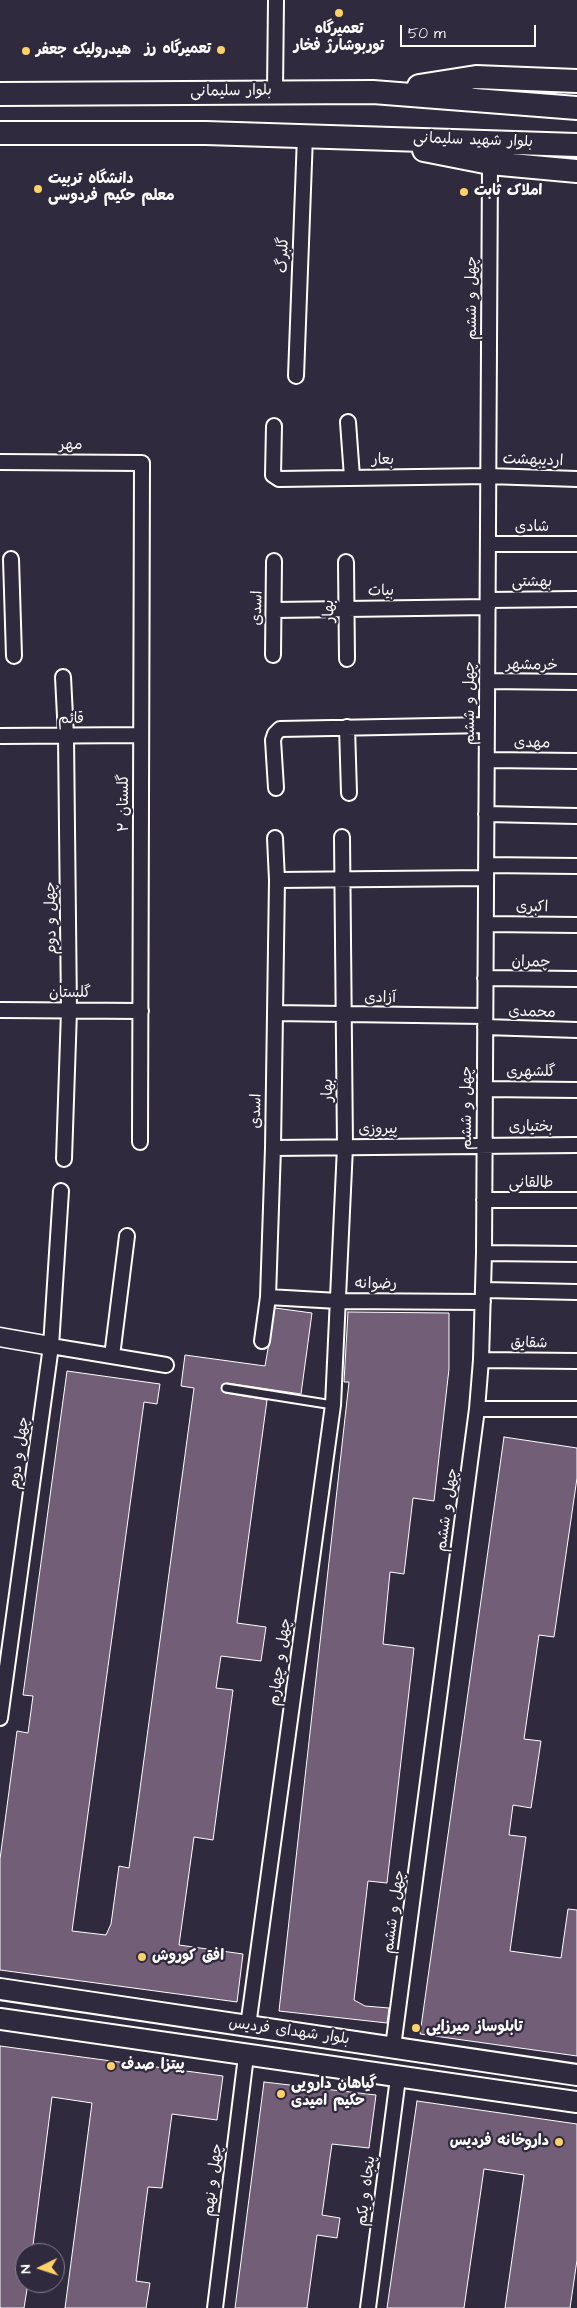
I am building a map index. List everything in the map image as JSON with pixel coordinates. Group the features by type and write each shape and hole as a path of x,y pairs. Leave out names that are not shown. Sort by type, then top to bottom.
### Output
{"main road":[{"path":"373,92 476,77 577,81"},
{"name":"بلوار سلیمانی","path":"0,94 276,91 373,92 577,108"},
{"path":"0,133 206,133 369,138 490,163 577,171"},
{"name":"بلوار شهید سلیمانی","path":"369,138 577,145"},
{"name":"بلوار شهدای فردیس","path":"0,1989 577,2075"},
{"name":"بلوار شهدای فردیس","path":"0,2019 398,2078 577,2102"}],"street":[{"path":"276,0 276,91"},
{"name":"گلبرگ","path":"296,376 306,136"},
{"name":"چهل و ششم","path":"393,2048 477,1409 481,1360 485,1144 490,163"},
{"path":"348,422 352,477"},
{"name":"بعار","path":"274,426 273,476 279,478 488,476"},
{"name":"مهر","path":"0,462 142,463"},
{"name":"گلستان ۲","path":"140,1142 142,463"},
{"name":"اردیبهشت","path":"488,476 577,479"},
{"name":"شادی","path":"488,544 577,544"},
{"path":"11,559 6,602 14,656"},
{"name":"اسدی","path":"273,655 275,610 274,561"},
{"name":"بهار","path":"346,562 347,659"},
{"name":"بهشتی","path":"488,604 577,599"},
{"name":"بیات","path":"275,610 488,604"},
{"name":"چهل و دوم","path":"63,677 66,736 69,1010 64,1159"},
{"name":"خرمشهر","path":"487,681 577,682"},
{"path":"276,788 273,740 275,734 280,729 487,725"},
{"path":"347,727 349,793"},
{"name":"قائم","path":"0,736 141,735"},
{"name":"مهدی","path":"487,760 577,761"},
{"path":"486,814 577,816"},
{"name":"بهار","path":"338,1301 345,1147 342,836"},
{"name":"اسدی","path":"262,1341 268,1297 273,1148 277,880 275,838"},
{"path":"277,880 343,879 577,866"},
{"name":"اکبری","path":"486,924 577,925"},
{"name":"چمران","path":"485,978 577,979"},
{"name":"گلستان","path":"0,1010 141,1011"},
{"name":"آزادی","path":"275,1013 485,1022"},
{"name":"محمدی","path":"485,1022 577,1030"},
{"name":"گلشهری","path":"485,1089 577,1090"},
{"name":"پیروزی","path":"273,1148 485,1144"},
{"name":"بختیاری","path":"485,1144 577,1144"},
{"name":"چهل و دوم","path":"0,1718 51,1346 61,1191"},
{"name":"طالقانی","path":"484,1200 577,1200"},
{"path":"112,1356 127,1236"},
{"path":"484,1253 577,1254"},
{"name":"رضوانه","path":"268,1297 338,1301 577,1292"},
{"name":"چهل و چهارم","path":"248,2026 332,1405 338,1301"},
{"path":"0,1337 166,1365"},
{"name":"شقایق","path":"481,1360 577,1361"},
{"path":"477,1409 577,1409"},
{"name":"چهل و نهم","path":"215,2308 246,2056"},
{"name":"پنجاه و یکم","path":"368,2308 398,2078"}],"lane":[{"path":"226,1388 332,1405"}],"building":[{"path":"275,1308 312,1313 301,1394 227,1383 221,1388 225,1393 267,1400 237,1623 266,1627 261,1661 221,1656 216,1688 233,1690 213,1840 194,1837 179,1945 243,1954 237,2002 0,1970 0,1859 17,1731 28,1733 33,1696 23,1695 67,1371 160,1384 157,1404 144,1402 72,1931 106,1935 111,1924 119,1866 129,1868 137,1811 194,1388 181,1386 185,1355 265,1366"},
{"path":"348,1312 449,1313 449,1369 434,1501 413,1498 404,1574 390,1572 383,1644 414,1648 387,1883 368,1881 354,2000 365,2006 389,2008 387,2023 279,2011 349,1382 344,1382"},
{"path":"504,1437 577,1448 577,1478 554,1637 539,1635 524,1739 541,1741 531,1808 513,1805 509,1835 526,1837 510,1951 561,1958 568,1909 577,1910 577,2056 420,2034"},
{"path":"0,2046 223,2076 217,2120 172,2114 162,2188 148,2187 136,2281 150,2283 146,2308 65,2308 92,2103 52,2097 33,2243 15,2243 15,2293 26,2293 24,2308 0,2308"},
{"path":"264,2082 376,2095 369,2148 332,2144 322,2215 340,2218 337,2238 317,2235 307,2308 235,2308"},
{"path":"417,2101 577,2124 577,2260 570,2308 505,2308 524,2175 484,2169 464,2308 387,2308"}],"place":[{"name":"تعمیرگاه توربوشارژ فخار","path":"339,13"},
{"name":"تعمیرگاه رز","path":"221,50"},
{"name":"هیدرولیک جعفر","path":"26,51"},
{"name":"دانشگاه تربیت معلم حکیم فردوسی","path":"38,189"},
{"name":"املاک ثابت","path":"464,192"},
{"name":"افق کوروش","path":"142,1957"},
{"name":"تابلوساز میرزایی","path":"416,2028"},
{"name":"پیتزا صدف","path":"111,2066"},
{"name":"گیاهان دارویی حکیم امیدی","path":"281,2094"},
{"name":"داروخانه فردیس","path":"559,2142"}]}
